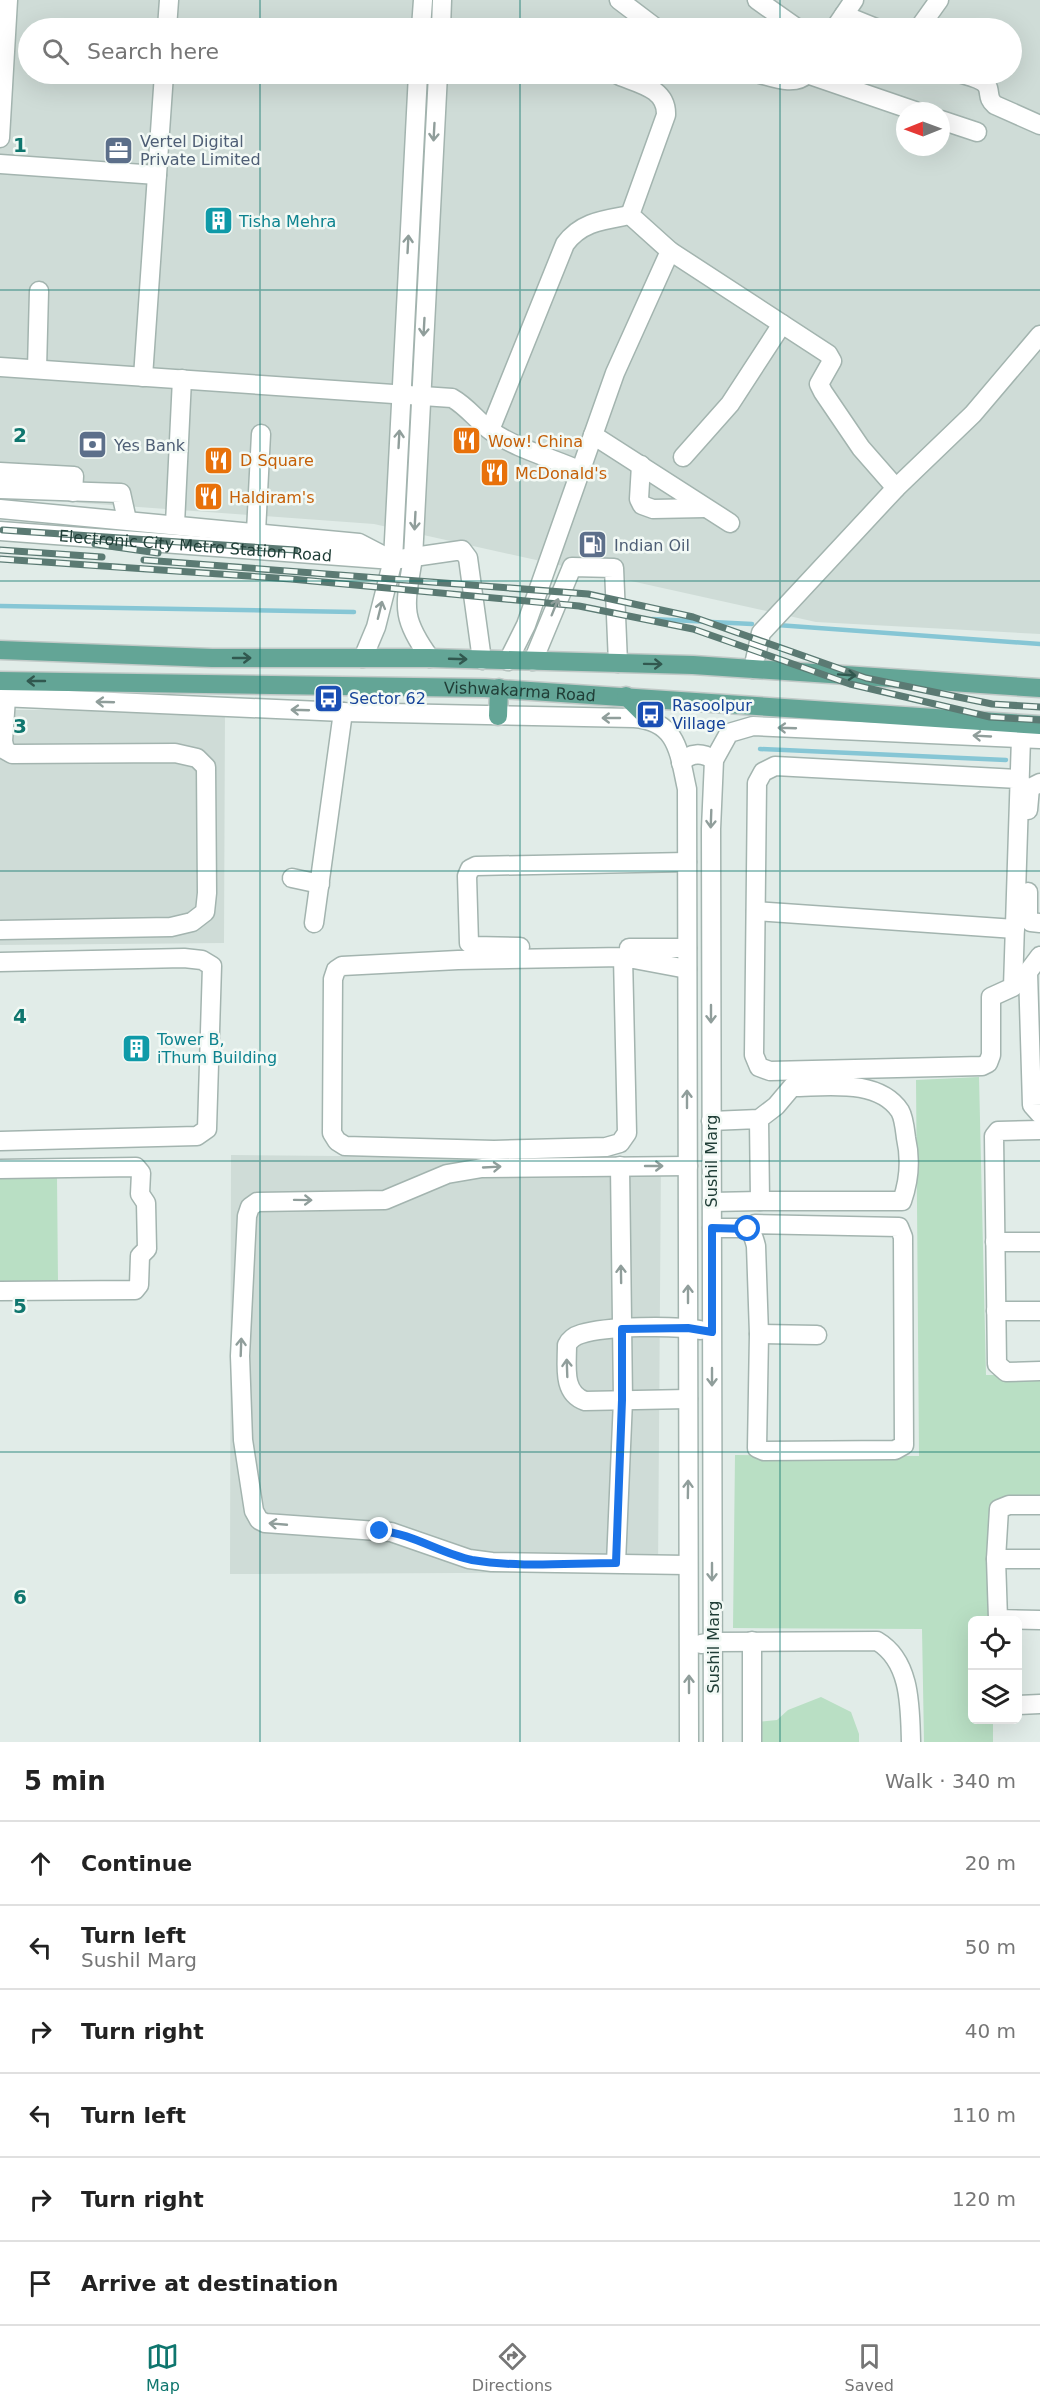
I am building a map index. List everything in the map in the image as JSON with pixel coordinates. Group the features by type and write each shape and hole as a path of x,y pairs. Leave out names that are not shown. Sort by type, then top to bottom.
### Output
{"main road":[{"name":"Vishwakarma Road","path":"0,650 157,657 430,658 618,663 753,669 1040,688"},
{"path":"156,682 164,680 171,671 167,661 157,657"},
{"path":"211,683 203,680 199,670 204,661 212,658"},
{"name":"Vishwakarma Road","path":"2,692 156,682 499,688 626,696 920,725 1040,725"},
{"path":"498,716 499,688"},
{"path":"626,696 649,719"}],"street":[{"path":"0,138 8,0"},
{"path":"168,18 169,0"},
{"path":"619,0 643,18"},
{"path":"758,0 783,18"},
{"path":"926,18 939,0"},
{"path":"422,18 423,1 443,1 442,18"},
{"path":"143,377 163,84"},
{"path":"363,658 376,627 393,560 417,84"},
{"path":"430,658 410,627 405,605 413,558 437,84"},
{"path":"630,215 663,125 666,104 662,96 638,84"},
{"path":"836,84 896,104"},
{"path":"984,84 990,100 995,105 1040,125"},
{"path":"950,123 977,132"},
{"path":"0,164 157,175"},
{"path":"490,430 565,244 575,231 586,224 630,215"},
{"path":"630,215 670,251 828,354 832,360 830,368 819,384 823,392 861,448 896,488"},
{"path":"508,661 526,625 615,373 670,251"},
{"path":"37,369 39,291"},
{"path":"683,457 730,404 782,324"},
{"path":"753,669 761,633 896,488 973,414 1040,335"},
{"path":"0,367 452,398 464,404 490,430 581,471"},
{"path":"175,524 182,379"},
{"path":"256,532 261,434"},
{"path":"593,435 730,524"},
{"path":"641,465 639,499 642,505 653,509 705,508"},
{"path":"0,472 74,476 73,492"},
{"path":"0,489 121,493 127,520"},
{"path":"0,509 359,543 393,560"},
{"name":"Electronic City Metro Station Road","path":"0,531 393,560 462,550 468,558 482,660"},
{"path":"533,661 572,567 582,567 614,568 618,663"},
{"path":"0,930 171,927 192,922 205,912 207,893 206,768 197,758 175,753 12,754 5,750 1,741 2,692 343,712 649,719"},
{"path":"314,923 343,712"},
{"name":"Sushil Marg","path":"649,719 667,731 679,752 687,789 689,1742"},
{"path":"681,763 686,757 695,754 708,756 714,760 729,733 741,727 920,725 1040,740"},
{"path":"1020,779 775,766 763,772 757,783 754,1055 759,1066 770,1071 982,1066 988,1063 991,997 1013,987 1020,779 1021,738"},
{"name":"Sushil Marg","path":"713,1742 711,829 714,760"},
{"path":"1040,783 1034,785 1028,794 1028,911 1031,922 1040,924"},
{"path":"687,862 476,866 470,869 467,876 467,938 474,946 687,948"},
{"path":"292,878 320,884"},
{"path":"756,910 1015,929"},
{"path":"1040,956 1028,972 1032,1105 1040,1114"},
{"path":"623,957 627,1133 620,1143 606,1147 450,1150 345,1146 337,1142 332,1133 333,979 336,970 342,966 458,960 623,957 687,969"},
{"path":"0,962 183,958 202,960 212,966 207,1129 197,1136 0,1141"},
{"path":"711,1121 759,1119 776,1106 792,1087 858,1087 885,1097 901,1112 908,1144 909,1180 902,1201 712,1202"},
{"path":"759,1119 760,1201"},
{"path":"1040,1130 994,1133 997,1364 1006,1372 1040,1371"},
{"path":"616,1563 622,1400 620,1166"},
{"path":"687,1565 492,1562 469,1559 391,1532 274,1524 259,1520 254,1511 243,1440 240,1356 247,1216 250,1207 257,1202 267,1200 385,1200 464,1169 688,1166"},
{"path":"0,1169 136,1167 141,1173 140,1194 146,1203 147,1249 140,1256 139,1285 135,1290 0,1291"},
{"path":"712,1228 748,1229 753,1233 756,1246 759,1334 757,1448 764,1451 895,1450 904,1445 903,1238 899,1227 755,1224 748,1229"},
{"path":"995,1242 1040,1242"},
{"path":"996,1311 1040,1311"},
{"path":"688,1399 585,1401 571,1393 568,1386 567,1345 570,1340 581,1333 622,1329 688,1328 712,1332"},
{"path":"759,1334 817,1335"},
{"path":"1040,1505 1009,1505 999,1509 996,1559 998,1619 1040,1620"},
{"path":"996,1559 1040,1559"},
{"path":"1022,1632 1040,1632"},
{"path":"689,1647 712,1642 859,1639 877,1641 888,1647 908,1685 910,1742"},
{"path":"752,1641 752,1742"},
{"path":"1022,1705 1040,1704"}],"shaded area":[{"path":"0,0 1040,0 1040,634 816,622 374,524 0,497"},
{"path":"0,710 225,710 224,943 0,945"},
{"path":"231,1155 661,1159 658,1572 230,1574"}],"green space":[{"path":"979,1077 986,1375 1040,1375 1040,1502 993,1502 993,1616 968,1616 968,1724 993,1724 993,1742 924,1742 922,1629 733,1628 735,1455 919,1456 916,1080"},
{"path":"0,1177 57,1177 58,1282 0,1282"},
{"path":"821,1697 851,1712 859,1734 859,1742 756,1742 756,1722 777,1720 788,1710"}],"waterway":[{"path":"0,606 354,612"},
{"path":"652,619 752,624"},
{"path":"777,625 1040,644"},
{"path":"760,749 1006,760"}],"railway":[{"path":"3,530 295,550"},
{"path":"95,544 158,553"},
{"path":"0,550 102,557"},
{"path":"0,559 291,579 579,606 693,629 850,684 990,717 1040,720"},
{"path":"144,560 588,594 693,617 866,678 992,704 1040,707"}],"place":[{"name":"Vertel Digital Private Limited","path":"119,150"},
{"name":"Tisha Mehra","path":"218,221"},
{"name":"Wow! China","path":"467,441"},
{"name":"Yes Bank","path":"93,445"},
{"name":"D Square","path":"219,460"},
{"name":"McDonald's","path":"494,473"},
{"name":"Haldiram's","path":"208,497"},
{"name":"Indian Oil","path":"593,545"},
{"name":"Sector 62","path":"328,698"},
{"name":"Rasoolpur Village","path":"651,714"},
{"name":"Tower B, iThum Building","path":"136,1048"}],"route":[{"path":"380,1531 400,1534 469,1559 520,1563 616,1563 622,1400 622,1329 688,1328 712,1332 712,1228 748,1229"}]}
